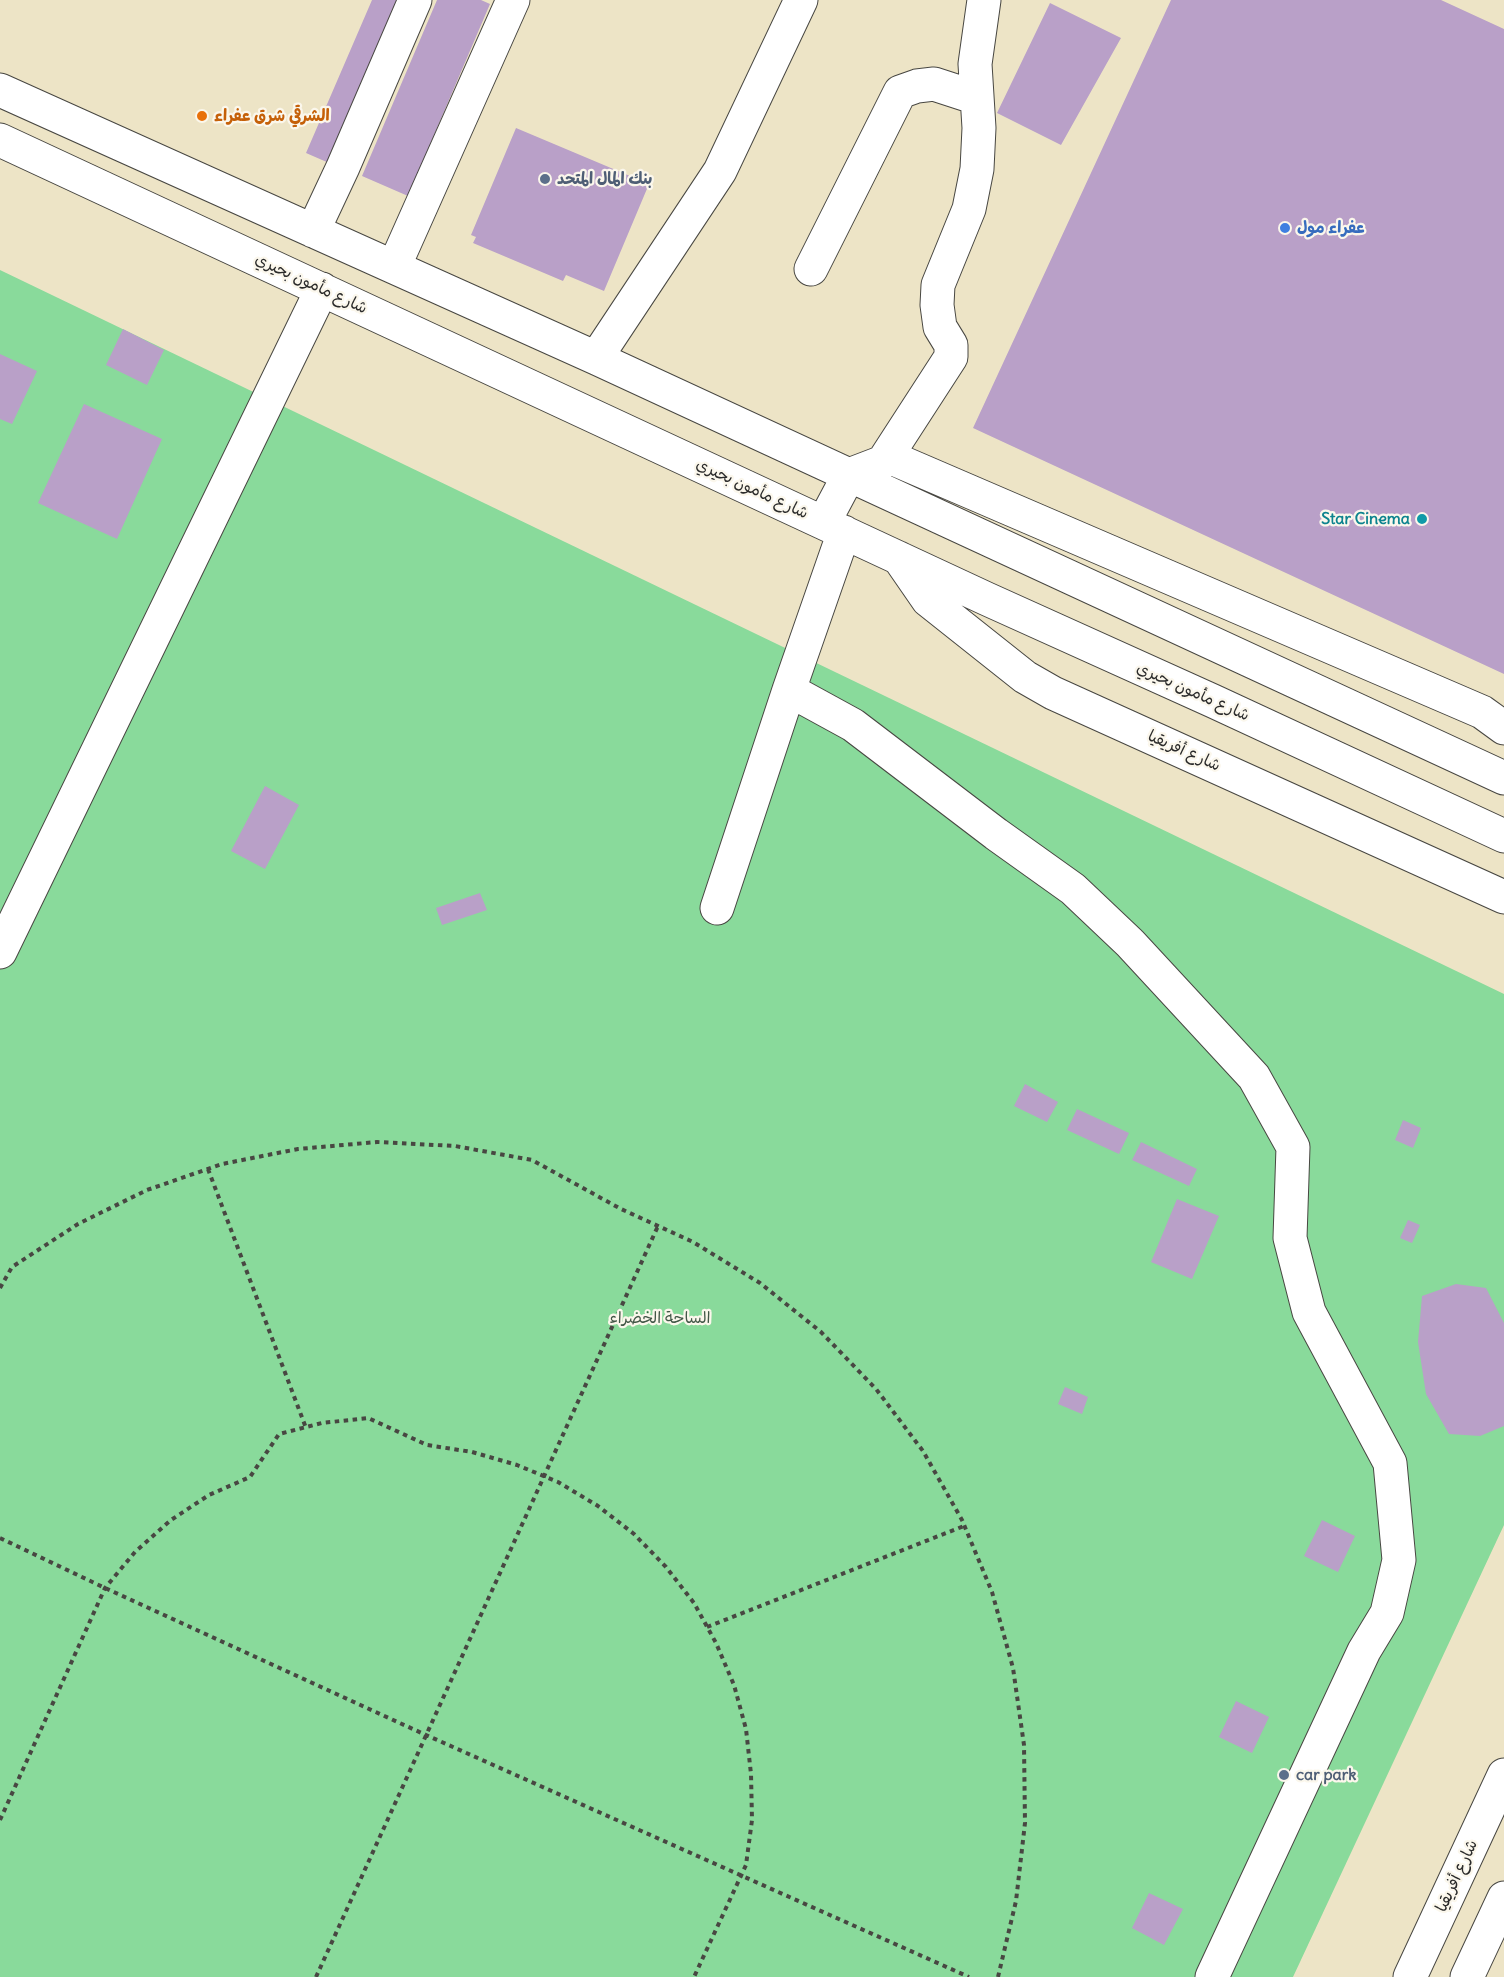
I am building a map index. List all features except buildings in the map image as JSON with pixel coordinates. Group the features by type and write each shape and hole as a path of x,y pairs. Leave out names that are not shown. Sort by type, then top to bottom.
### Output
{"main road":[{"path":"313,231 343,168 415,0"},
{"path":"394,267 513,0"},
{"path":"596,358 720,171 801,0"},
{"path":"849,475 883,462 951,357 951,345 940,327 937,305 938,285 969,209 975,179 979,128 975,64 984,0"},
{"path":"811,269 900,92 917,86 934,84 976,98"},
{"path":"0,90 596,358 1504,778"},
{"name":"شارع مأمون بحيري","path":"0,140 987,599 1504,836"},
{"path":"0,952 322,289"},
{"path":"887,456 1482,712 1504,728"},
{"path":"717,908 789,690 849,475"},
{"name":"شارع أفريقيا","path":"897,557 928,600 1025,677 1053,693 1504,897"},
{"path":"789,690 853,725 996,834 1073,889 1130,944 1254,1077 1293,1147 1290,1238 1309,1312 1390,1463 1399,1560 1387,1613 1364,1651 1212,1977"},
{"name":"شارع أفريقيا","path":"1410,1977 1504,1775"},
{"path":"1467,1977 1504,1898"}],"path":[{"path":"0,1288 12,1267 78,1224 147,1190 208,1169 298,1149 376,1142 455,1146 532,1160 621,1209 693,1242 760,1283 821,1332 876,1389 923,1451 964,1526 992,1592 1012,1668 1023,1745 1025,1823 1016,1902 998,1977"},
{"path":"208,1169 306,1428"},
{"path":"316,1977 658,1226"},
{"path":"0,1820 105,1588 135,1552 171,1520 208,1495 250,1477 279,1434 322,1423 368,1418 427,1445 472,1452 517,1465 544,1476 598,1506 634,1534 666,1567 694,1603 717,1642 734,1685 746,1729 751,1774 752,1820 746,1865 694,1977"},
{"path":"707,1626 964,1526"},
{"path":"0,1538 426,1735 969,1977"}],"green space":[{"name":"الساحة الخضراء","path":"0,270 1504,994 1504,1525 1293,1977 0,1977"}],"place":[{"name":"الشرقي شرق عفراء","path":"202,116"},
{"name":"بنك المال المتحد","path":"545,179"},
{"name":"عفراء مول","path":"1285,228"},
{"name":"Star Cinema","path":"1422,519"},
{"name":"car park","path":"1284,1775"}]}
